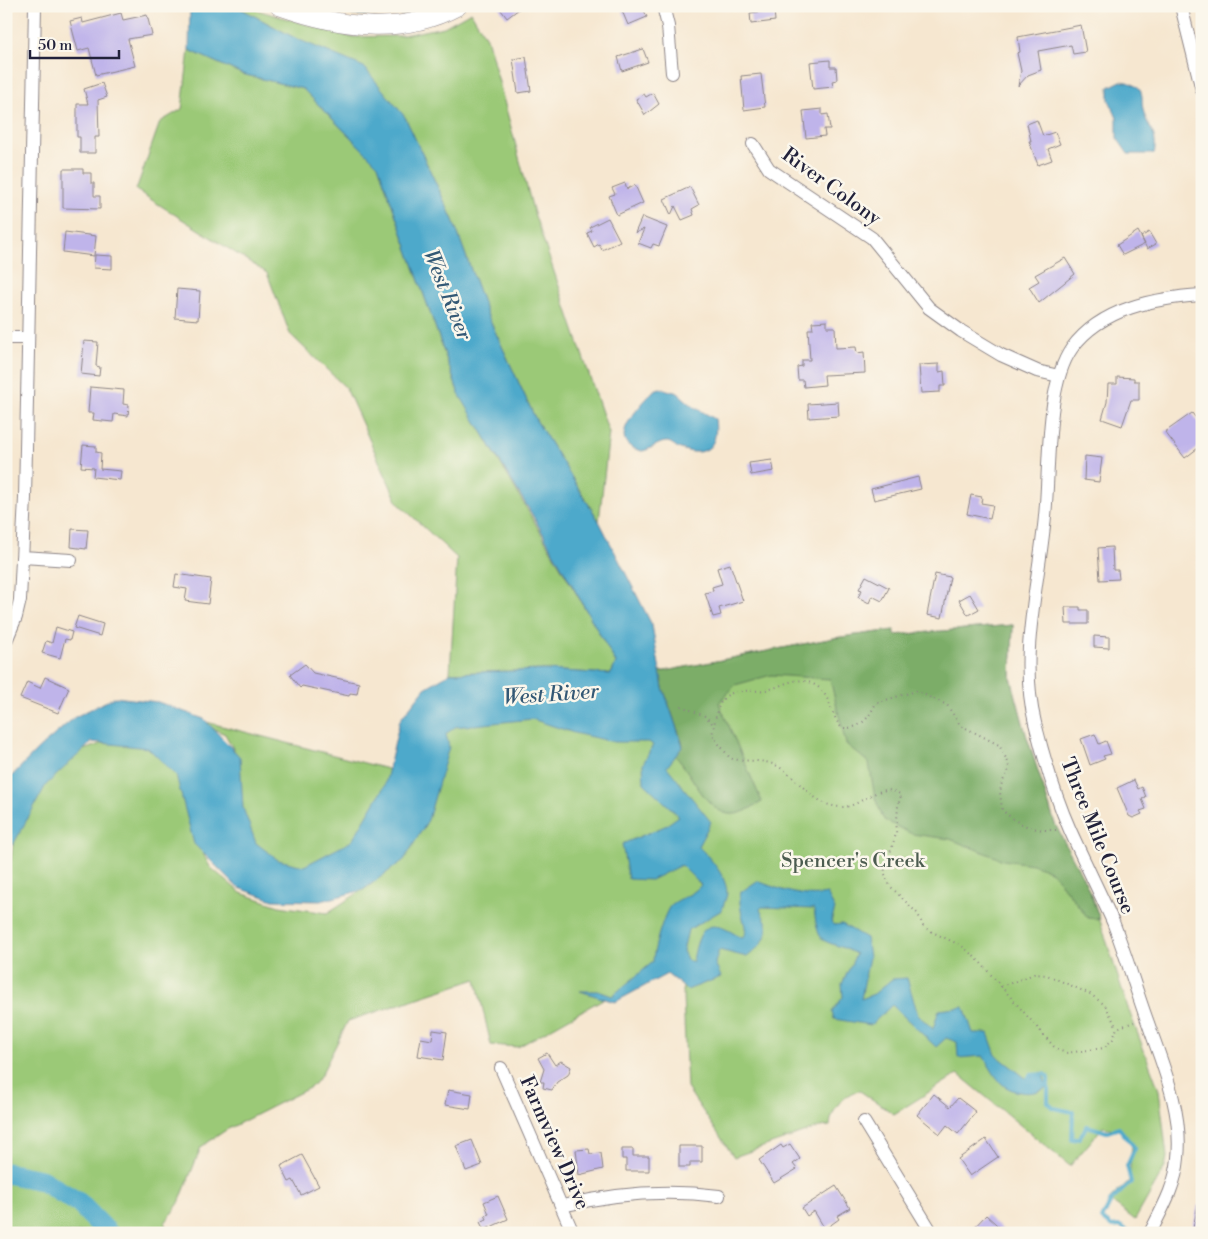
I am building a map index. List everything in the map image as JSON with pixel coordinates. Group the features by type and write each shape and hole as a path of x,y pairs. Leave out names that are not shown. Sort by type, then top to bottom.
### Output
{"main road":[{"path":"279,6 338,22 394,27 439,17 458,6"}],"street":[{"path":"6,641 16,617 20,600 22,557 35,6"},
{"path":"663,6 668,26 672,73"},
{"path":"1181,6 1202,90"},
{"name":"River Colony","path":"753,144 769,169 872,238 936,313 961,331 1002,355 1037,371 1059,376"},
{"name":"Three Mile Course","path":"1150,1233 1172,1185 1178,1159 1178,1132 1171,1091 1112,920 1069,827 1049,771 1035,722 1030,696 1028,656 1045,517 1054,404 1059,376 1073,346 1095,326 1111,316 1147,303 1202,295"},
{"path":"6,338 28,338"},
{"path":"22,557 72,560"},
{"name":"Farmview Drive","path":"501,1068 573,1233"},
{"path":"864,1122 932,1233"},
{"path":"562,1206 598,1198 635,1193 684,1192 719,1196"}],"path":[{"path":"1001,987 1034,974 1047,975 1090,994 1105,1005 1117,1028 1113,1039 1104,1048 1066,1053 1056,1049 1001,987 979,961 962,946 923,926 918,914 890,886 884,872 896,834 898,806 901,795 885,790 878,791 863,801 844,808 835,807 808,793 785,771 774,764 730,758 712,735 719,705 728,695 766,690 784,682 803,681 815,684 824,693 832,706 835,721 842,728 850,729 863,724 869,718 876,703 916,691 947,705 960,725 1000,746 1009,764 1008,773 1002,782 1000,792 1002,810 1017,823 1035,829 1058,830 1069,827"},
{"path":"681,706 705,716 714,725"},
{"path":"1117,1028 1146,1018"}],"green space":[{"path":"236,6 243,6 350,37 398,36 444,27 471,12 488,41 533,210 609,433 599,521 536,420 487,314 453,220 405,117 295,38"},
{"path":"189,50 242,74 303,89 378,165 457,389 608,648 616,663 611,674 545,670 450,673 457,558 398,503 346,388 290,334 267,273 136,190 160,122 182,109"},
{"name":"Spencer's Creek","path":"1013,625 1011,678 1026,734 1055,824 1093,899 1128,1008 1159,1090 1167,1157 1165,1167 1135,1220 1109,1200 1129,1181 1132,1144 1119,1130 1103,1127 1070,1166 958,1074 894,1114 860,1091 854,1092 839,1103 833,1114 830,1126 820,1127 734,1157 687,1088 682,972 674,957 612,999 603,999 518,1047 491,1045 476,979 348,1021 320,1077 311,1087 226,1130 201,1147 179,1203 165,1223 167,1233 6,1233 6,893 13,845 33,793 81,751 127,734 175,743 192,831 210,867 241,893 279,906 327,913 372,884 423,804 443,726 466,712 646,730 675,756 660,672 834,638 894,630 895,635"},
{"path":"1013,625 1011,678 1026,734 1055,824 1086,883 1100,919 1088,918 1052,872 1033,864 1003,860 950,839 912,834 884,820 875,798 869,763 846,744 830,679 771,675 735,685 719,703 762,802 746,811 729,814 719,810 702,794 675,756 683,745 663,688 660,672 834,638 894,630 895,635"},
{"path":"187,717 399,772 368,843 288,874 246,852 236,754 225,734"}],"water":[{"path":"190,6 236,6 295,38 364,67 405,117 453,220 487,314 536,420 599,521 652,625 663,688 683,746 667,767 711,822 698,846 721,874 727,894 722,910 688,930 683,951 688,961 693,961 699,939 702,932 707,928 713,926 721,927 741,938 744,937 745,929 740,905 741,892 757,881 801,894 827,894 835,909 831,922 835,925 842,924 866,938 869,957 861,999 874,994 892,979 907,978 918,1015 933,1029 939,1010 964,1007 973,1033 988,1033 996,1055 1027,1079 1042,1072 1047,1087 1043,1090 1027,1093 1006,1087 996,1077 983,1056 958,1058 957,1042 946,1038 936,1047 892,1005 871,1025 834,1019 832,1012 843,997 842,984 856,954 825,941 821,937 818,932 814,909 762,907 760,909 766,922 767,934 759,947 747,957 719,950 715,963 721,977 687,990 667,974 615,1002 580,991 598,991 612,996 653,962 659,932 668,909 671,905 694,892 701,885 681,865 651,880 628,879 622,844 665,826 679,816 644,783 643,764 653,745 649,742 614,742 574,733 532,719 455,727 446,734 449,747 428,820 404,860 363,890 321,901 273,900 237,887 194,844 176,775 148,748 92,742 46,785 13,845 6,842 6,782 38,749 75,717 115,697 158,702 204,719 240,757 243,808 256,843 278,860 304,866 352,841 385,785 400,720 425,688 450,673 545,670 611,674 616,663 533,516 459,394 378,165 303,89 242,74 189,50"},
{"path":"329,6 425,6 408,14 353,15"},
{"path":"1121,81 1133,84 1141,91 1142,106 1154,135 1154,154 1128,154 1117,138 1117,118 1109,100 1109,87"},
{"path":"660,388 678,393 694,407 715,419 715,437 708,448 703,451 688,451 665,442 642,451 630,446 625,440 628,423 634,414 654,390"}],"building":[{"path":"498,6 523,6 507,18"},
{"path":"620,6 642,6 647,17 628,25"},
{"path":"774,10 775,21 751,24 750,13"},
{"path":"121,13 123,20 147,15 152,35 128,39 135,66 96,75 89,48 78,51 70,21 82,18 83,23"},
{"path":"1081,25 1086,52 1073,54 1071,45 1038,51 1041,70 1028,75 1018,86 1021,71 1017,53 1020,52 1018,37"},
{"path":"643,49 648,62 622,71 618,57"},
{"path":"526,57 531,91 518,93 513,59"},
{"path":"830,60 830,67 836,67 837,80 832,81 833,87 813,89 810,62"},
{"path":"761,74 765,107 744,110 741,76"},
{"path":"102,83 107,97 98,100 99,137 95,137 95,153 80,153 80,137 77,137 77,104 88,104 84,89"},
{"path":"653,93 659,104 645,115 636,99 644,94 646,97"},
{"path":"822,109 822,115 828,114 830,129 824,129 825,136 806,138 803,111"},
{"path":"1037,120 1043,136 1055,132 1060,144 1048,149 1052,160 1038,165 1029,141 1031,141 1027,124"},
{"path":"63,169 83,169 83,173 91,173 91,183 94,183 94,196 100,196 100,209 63,208"},
{"path":"625,183 627,189 635,185 643,203 617,215 609,196 615,194 612,188"},
{"path":"690,187 699,205 692,209 694,215 682,220 675,206 671,215 664,199"},
{"path":"642,217 667,227 659,246 653,244 651,248 638,243 644,229 635,233"},
{"path":"608,218 620,241 602,250 599,244 594,247 587,233 592,231 590,227"},
{"path":"1138,231 1145,244 1123,255 1117,245"},
{"path":"65,232 96,236 94,256 63,252"},
{"path":"1149,232 1156,244 1147,249 1141,237"},
{"path":"95,255 112,256 112,269 94,268"},
{"path":"1065,258 1075,274 1039,303 1029,287 1039,281 1035,275"},
{"path":"177,289 200,291 198,320 175,318"},
{"path":"827,321 827,327 835,327 836,348 856,347 857,353 864,352 865,373 824,375 825,385 804,387 803,380 798,380 797,367 802,366 802,360 810,360 808,329 813,329 812,322"},
{"path":"84,341 98,342 96,366 100,367 99,376 81,374"},
{"path":"939,364 939,372 944,371 945,386 940,386 940,392 921,393 919,365"},
{"path":"1117,377 1134,378 1134,381 1139,381 1139,400 1131,400 1122,426 1102,419 1107,402 1108,384 1117,384"},
{"path":"90,387 124,390 123,404 129,405 128,416 114,414 113,422 93,420 94,413 88,413"},
{"path":"838,402 839,416 809,418 808,404"},
{"path":"1192,413 1202,426 1202,445 1185,458 1165,432"},
{"path":"83,445 96,446 96,452 101,453 100,469 121,471 120,480 93,477 94,468 81,467"},
{"path":"1085,456 1102,458 1099,482 1084,480"},
{"path":"772,460 774,471 751,475 749,463"},
{"path":"918,477 921,489 874,500 871,489"},
{"path":"971,495 982,497 981,503 993,505 990,519 967,514"},
{"path":"72,529 88,530 86,549 71,547"},
{"path":"1112,547 1113,570 1118,570 1119,579 1100,580 1098,548"},
{"path":"730,564 743,601 719,608 721,615 713,617 705,593 713,591 712,587 722,584 717,568"},
{"path":"176,574 211,579 208,604 185,601 187,589 174,587"},
{"path":"935,574 950,577 942,618 927,615"},
{"path":"866,576 889,588 882,601 872,596 869,603 858,597 862,590 859,589"},
{"path":"970,594 979,609 968,615 959,600"},
{"path":"1065,607 1080,607 1080,610 1088,610 1088,624 1066,624"},
{"path":"78,616 103,624 100,636 74,628"},
{"path":"56,627 72,632 70,640 65,639 60,658 42,653 46,641 52,643"},
{"path":"1094,636 1109,637 1109,648 1094,647"},
{"path":"305,664 313,673 359,683 357,694 350,693 349,696 302,686 300,688 290,675"},
{"path":"45,677 69,688 58,713 20,698 27,682 40,688"},
{"path":"1095,734 1099,744 1106,741 1111,754 1103,756 1105,759 1090,765 1081,739"},
{"path":"1134,780 1138,789 1142,787 1146,797 1142,799 1146,809 1140,811 1142,814 1133,818 1129,816 1117,788"},
{"path":"433,1030 447,1032 443,1060 418,1056 421,1038 432,1040"},
{"path":"547,1053 555,1065 561,1061 571,1067 568,1075 557,1082 552,1090 543,1088 544,1082 540,1082 544,1069 538,1058"},
{"path":"448,1090 472,1094 470,1109 445,1105"},
{"path":"934,1094 950,1107 958,1098 976,1112 958,1134 947,1125 940,1134 917,1115"},
{"path":"986,1139 998,1157 970,1176 958,1159"},
{"path":"472,1140 482,1165 466,1171 456,1146"},
{"path":"790,1144 800,1159 793,1164 797,1169 774,1183 759,1160 781,1145 783,1148"},
{"path":"679,1146 702,1146 702,1162 690,1162 690,1167 679,1167"},
{"path":"589,1149 590,1154 601,1153 603,1169 579,1175 576,1150"},
{"path":"622,1149 633,1149 633,1156 649,1156 649,1171 626,1171 626,1159 622,1159"},
{"path":"302,1155 319,1186 301,1195 293,1180 289,1182 281,1166"},
{"path":"836,1186 850,1208 837,1216 839,1219 825,1229 814,1211 807,1216 802,1208"},
{"path":"498,1196 508,1219 484,1230 480,1222 487,1219 485,1215 489,1214 484,1202"},
{"path":"1198,1205 1202,1206 1202,1233 1192,1233"},
{"path":"986,1215 1006,1233 969,1233"}],"waterway":[{"path":"1027,1081 1030,1075 1045,1074 1048,1077 1048,1102 1054,1108 1073,1112 1072,1140 1079,1138 1087,1126 1107,1132 1119,1128 1135,1148 1127,1166 1131,1182 1111,1201 1102,1219 1112,1227 1120,1226 1132,1233"},
{"name":"West River","path":"6,1173 41,1180 79,1203 108,1233"}]}
